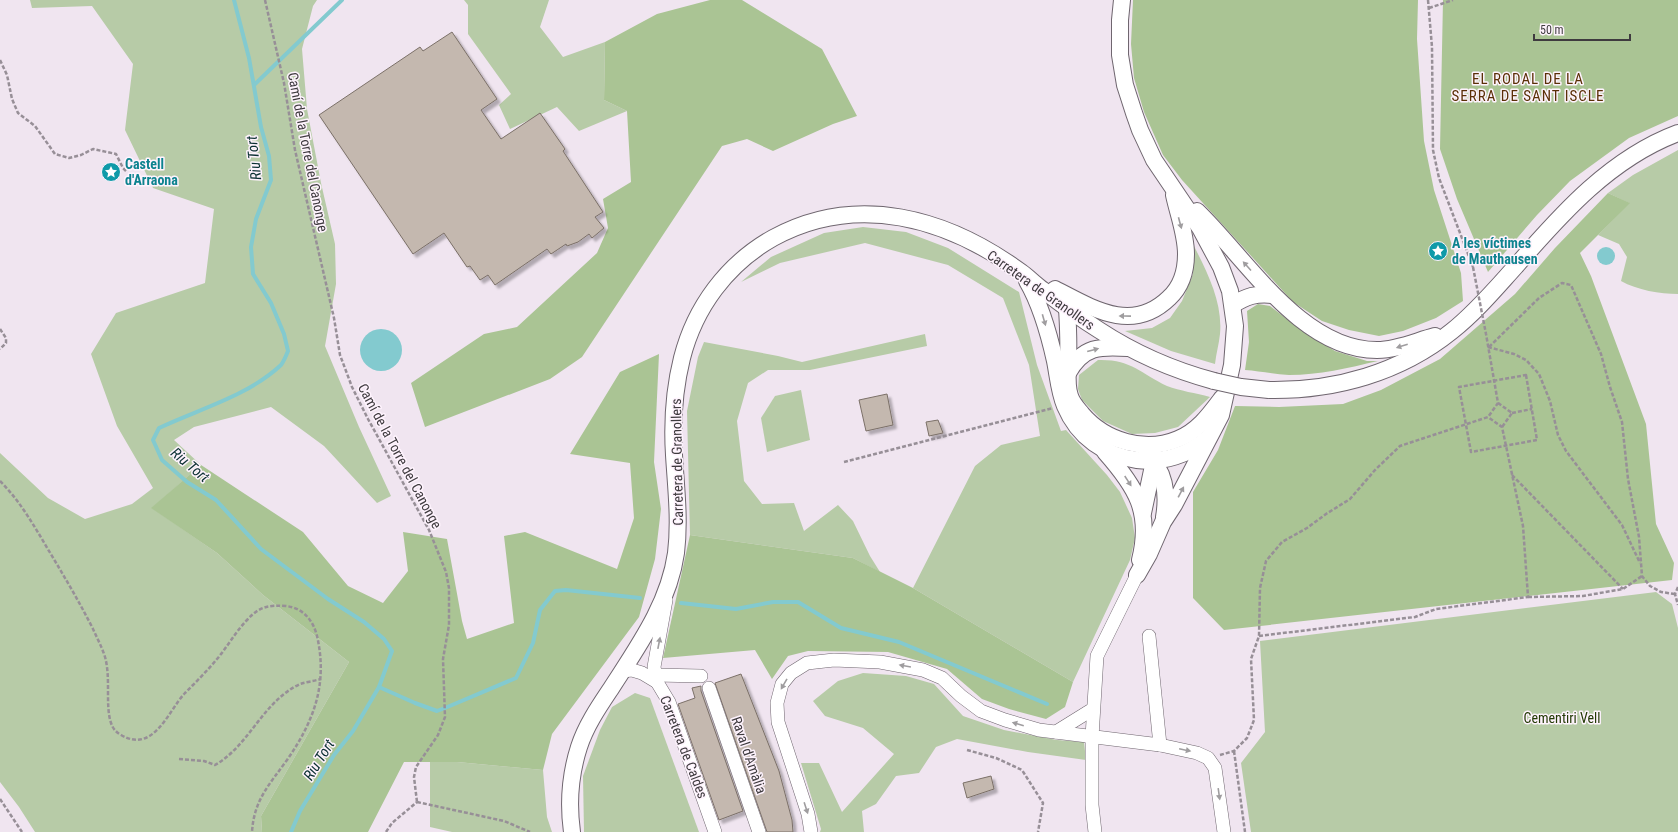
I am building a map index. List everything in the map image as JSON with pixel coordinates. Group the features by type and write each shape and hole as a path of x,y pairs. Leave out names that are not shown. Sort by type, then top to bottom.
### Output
{"main road":[{"path":"1122,0 1120,20 1120,55 1125,85 1134,113 1146,145 1200,228 1226,277 1233,305 1235,326 1232,365 1221,415 1174,505 1162,522"},
{"name":"Carretera de Granollers","path":"622,671 650,626 667,590 673,570 677,535 673,430 674,404 686,342 696,317 718,284 733,268 762,245 794,228 824,219 851,215 874,214 896,216 925,223 974,243 1022,272 1042,290 1098,330 1128,348 1167,366 1191,375 1241,387 1269,390 1321,387 1365,377 1405,361 1452,331 1475,310 1562,215 1592,186 1626,160 1650,145 1678,133"},
{"path":"1022,272 1085,305 1108,314 1137,316 1156,309 1172,295 1180,284 1186,262 1186,245 1173,188"},
{"path":"1173,188 1209,222 1273,295 1299,319 1318,332 1342,343 1367,350 1387,350 1452,331"},
{"path":"1022,272 1033,291 1042,314 1065,405 1075,422 1088,439 1104,450 1132,459 1154,461 1178,456 1200,445 1211,436"},
{"path":"1233,305 1251,295 1262,293 1273,295"},
{"path":"1067,308 1067,384 1072,402 1084,416 1110,440 1122,448 1145,454 1154,461 1160,473 1166,492 1166,502 1162,522 1149,554 1137,575"},
{"path":"1068,372 1077,359 1093,349 1128,348"},
{"path":"1143,514 1154,461 1164,451 1187,440 1226,393"},
{"path":"1098,429 1113,438 1144,445 1169,442 1179,439 1197,428"},
{"path":"1104,450 1128,480 1138,498 1143,514 1144,525 1142,552 1137,575"},
{"path":"572,832 570,794 572,776 580,744 602,703 622,671"}],"street":[{"path":"1095,832 1092,805 1092,737 1097,656 1137,575"},
{"path":"667,590 654,667 656,678 701,676"},
{"path":"1149,636 1160,745"},
{"path":"811,832 808,814 778,722 777,703 782,684 791,673 807,663 834,660 880,662 923,670 942,678 960,696 982,711 1005,720 1039,730 1160,745 1197,753 1208,758 1216,768 1224,832"},
{"name":"Carretera de Caldes","path":"622,671 632,670 656,678 668,702 716,832"},
{"name":"Raval d'Amàlia","path":"709,688 759,832"},
{"path":"1056,732 1093,709"}],"path":[{"name":"Camí de la Torre del Canonge","path":"266,0 284,83 295,150 334,318 340,355 352,387 429,530 446,572 449,588 449,625 443,659 445,718 438,735 416,767 414,777 417,802"},
{"path":"1428,0 1432,46 1433,150 1439,178 1473,267 1498,403 1512,413"},
{"path":"1429,8 1453,0"},
{"path":"0,60 7,76 12,99 18,112 35,126 55,154 69,158 81,155 93,148 99,149 116,154 126,171"},
{"path":"1488,347 1539,298 1562,283 1571,285 1601,354 1622,422 1628,479 1639,537 1642,576 1650,586 1661,592 1675,594"},
{"path":"0,329 6,338 6,342 0,349"},
{"path":"1488,347 1514,354 1526,360 1539,374 1550,401 1558,435 1566,451 1622,525 1641,566"},
{"path":"1526,375 1537,440 1471,452 1459,387 1494,380 1526,375"},
{"path":"1245,832 1234,751 1247,738 1254,720 1252,659 1259,636 1260,588 1266,561 1282,542 1307,528 1350,499 1375,470 1400,446 1488,417 1498,403"},
{"path":"844,462 1065,405"},
{"path":"1502,427 1512,413 1532,409"},
{"path":"1488,417 1502,427 1523,526 1528,597"},
{"path":"1512,475 1623,589"},
{"path":"0,481 13,494 28,515 79,601 100,643 105,658 109,680 111,722 115,730 129,739 137,739 148,736 159,729 183,694 218,657 240,627 260,609 270,605 291,607 302,611 311,620 316,632 320,650 321,679 313,714 303,734 265,788 259,800 253,819 252,832"},
{"path":"1259,636 1415,617 1436,609 1528,597 1583,596 1623,589 1642,576"},
{"path":"1678,587 1675,594 1678,605"},
{"path":"179,759 204,760 215,765 235,750 272,703 284,693 301,684 321,679"},
{"path":"967,750 996,758 1022,770 1043,803 1038,832"},
{"path":"0,799 22,832"},
{"path":"386,832 392,823 417,802 504,821 530,832"}],"green space":[{"path":"30,0 317,0 313,6 302,49 307,109 321,183 335,244 336,284 325,346 359,427 391,496 377,503 324,446 271,407 194,427 174,440 201,465 152,508 217,553 263,595 349,662 261,816 262,832 35,832 19,807 0,782 0,453 48,498 85,519 132,504 153,488 117,426 91,354 116,313 205,283 214,209 153,188 125,130 133,64 92,6 32,8"},
{"path":"464,0 549,0 540,27 563,57 605,42 604,100 627,111 579,131 557,107 510,129 499,105 511,94 468,34 468,5"},
{"path":"710,0 742,0 822,49 857,116 833,124 773,151 747,139 722,146 582,357 550,379 425,427 411,383 484,334 517,327 597,253 608,228 603,199 631,182 627,111 604,100 605,42 657,14"},
{"path":"1133,0 1418,0 1417,39 1424,141 1434,190 1461,273 1463,301 1436,318 1403,331 1379,336 1349,330 1322,321 1293,302 1182,180 1163,155 1144,112 1134,78 1131,44"},
{"path":"1443,0 1678,0 1678,116 1629,138 1570,181 1537,215 1488,272 1457,199 1440,149"},
{"path":"1678,150 1678,294 1649,291 1634,287 1621,281 1627,257 1619,244 1598,235 1629,203 1608,193 1633,175"},
{"path":"1608,193 1630,203 1580,253 1591,276 1646,424 1656,524 1674,563 1672,580 1224,630 1193,598 1193,492 1218,450 1235,406 1279,407 1343,404 1381,390 1440,359 1515,294 1555,248"},
{"path":"863,227 906,232 948,248 1019,292 1037,365 1061,431 1066,430 1107,475 1120,492 1132,518 1135,538 1130,560 1073,682 913,588 975,466 1001,445 1040,436 1029,365 1003,298 948,265 865,243 780,263 741,282 771,257 824,233"},
{"path":"1193,244 1204,265 1213,288 1219,310 1220,334 1215,364 1171,351 1125,331 1152,328 1170,318 1182,301 1193,274"},
{"path":"1258,304 1270,306 1301,330 1335,351 1367,361 1378,361 1334,371 1300,375 1283,375 1245,370 1249,342 1247,311"},
{"path":"925,334 927,346 810,370 768,370 748,383 737,421 744,481 762,504 794,503 804,531 838,505 853,521 870,556 880,572 853,558 690,535 687,411 698,357 704,342 802,362"},
{"path":"659,354 654,462 661,509 655,559 639,617 552,734 543,770 457,762 404,762 368,832 262,832 261,816 349,662 263,595 217,553 151,508 201,465 303,532 348,586 383,603 408,571 403,532 447,539 462,621 467,639 514,623 504,536 525,532 617,569 634,518 630,463 570,454 620,372"},
{"path":"1098,360 1109,360 1127,364 1167,386 1210,397 1178,427 1155,433 1132,434 1103,421 1082,400 1078,389 1079,375"},
{"path":"801,390 810,440 767,452 761,418 775,396"},
{"path":"690,535 853,558 913,588 1073,682 1065,707 1046,719 1009,709 982,699 947,669 888,652 808,651 788,656 772,679 755,650 663,658"},
{"name":"Cementiri Vell","path":"1656,592 1672,604 1678,628 1678,832 1251,832 1241,763 1265,732 1260,641"},
{"path":"863,673 906,676 934,684 963,716 1004,730 1057,740 1084,742 1086,760 1028,752 957,739 936,747 919,773 896,776 876,804 862,811 864,832 820,832 821,829 801,763 819,763 842,812 894,754 863,728 825,716 813,701 838,681"},
{"path":"635,693 650,698 699,832 584,832 583,776 600,730 612,707"},
{"path":"430,762 457,762 543,770 547,817 552,832 452,832 430,827"}],"water":[{"path":"1606,247 1612,250 1615,256 1612,262 1606,265 1600,262 1597,256 1600,250"},
{"path":"377,329 385,329 393,332 399,338 402,350 399,362 393,368 385,371 377,371 369,368 363,362 360,354 360,346 363,338 369,332"}],"building":[{"path":"452,32 497,99 481,110 501,139 540,113 565,149 563,151 603,212 595,217 604,228 592,238 589,234 578,242 567,246 566,244 551,254 547,249 495,285 488,275 480,280 470,266 467,267 444,233 413,254 319,115 420,47 423,51"},
{"path":"887,394 893,425 866,431 859,400"},
{"path":"938,420 943,433 929,436 926,422"},
{"path":"741,674 779,771 792,820 793,832 767,832 715,683"},
{"path":"701,686 701,691 743,811 719,820 678,704 695,698 692,688"},
{"path":"991,776 994,789 967,798 963,783"}],"waterway":[{"name":"Riu Tort","path":"234,0 249,58 261,127 269,156 271,180 256,219 251,247 253,274 271,303 284,334 288,351 281,365 268,376 238,394 159,428 153,440 162,460 187,482 216,500 261,549 328,599 364,622 384,639 392,651 379,687 353,731 334,755 300,811 291,832"},
{"path":"254,85 342,0"},
{"path":"379,687 437,711 516,678 533,643 540,610 555,591 566,590 640,598"},
{"path":"681,603 736,609 773,602 798,602 841,628 899,642 1047,704"}],"place":[{"name":"Castell d'Arraona","path":"111,172"},
{"name":"A les víctimes de Mauthausen","path":"1438,251"}],"district":[{"name":"EL RODAL DE LA SERRA DE SANT ISCLE","path":"1528,88"}]}
